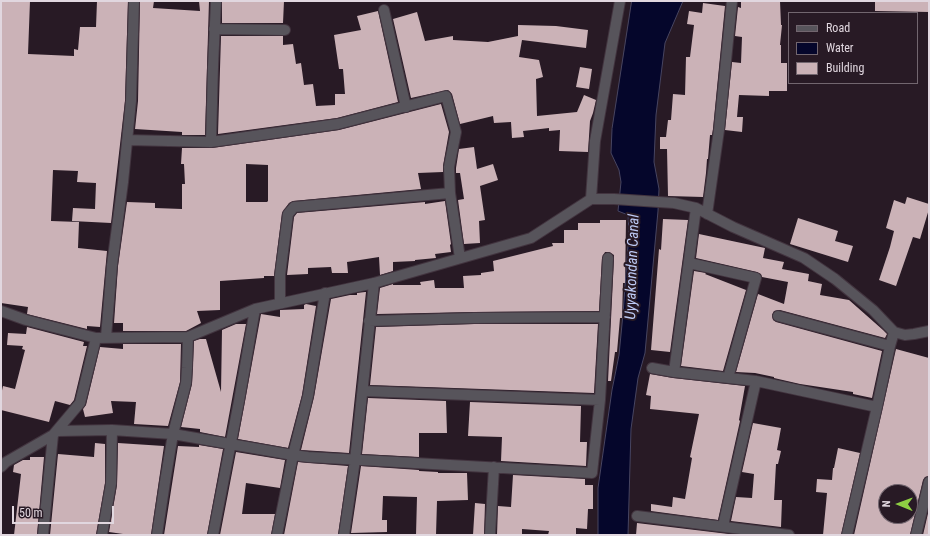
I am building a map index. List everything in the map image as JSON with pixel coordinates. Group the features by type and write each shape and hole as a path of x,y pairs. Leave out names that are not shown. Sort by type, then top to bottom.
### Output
{"street":[{"path":"1,467 6,462 55,433 80,403 101,338 123,182 131,101 134,1"},
{"path":"211,142 216,1"},
{"path":"591,200 595,141 620,1"},
{"path":"707,214 719,130 732,1"},
{"path":"384,10 406,107"},
{"path":"214,29 285,30"},
{"path":"127,140 211,142 338,124 446,96 456,132 449,167 450,193 460,258"},
{"path":"280,303 280,275 288,214 294,208 450,193"},
{"path":"1,311 26,320 101,338 188,337 255,309 374,283 531,238 591,200 614,199 666,202 696,208 733,227 804,258 835,279 874,310 894,332 905,335 929,331"},
{"path":"674,372 696,208"},
{"path":"55,433 112,430 173,434 230,443 293,456 592,473 600,400 608,258"},
{"path":"689,263 756,278 728,378"},
{"path":"344,535 355,460 374,283"},
{"path":"277,535 293,456 308,396 325,293"},
{"path":"213,535 255,309"},
{"path":"778,316 890,346"},
{"path":"369,321 474,318 605,317"},
{"path":"847,535 894,332"},
{"path":"157,535 164,482 173,434 186,382 188,368 188,337"},
{"path":"652,368 674,372 756,381 877,407"},
{"path":"722,526 756,381"},
{"path":"363,391 600,400"},
{"path":"102,535 111,484 112,430"},
{"path":"43,535 55,433"},
{"path":"490,535 494,467"},
{"path":"916,535 929,482"},
{"path":"637,516 789,535"}],"water":[{"name":"Uyyakondan Canal","path":"632,1 683,1 665,43 656,115 654,162 659,189 658,211 645,353 638,378 631,429 628,535 598,535 598,488 612,390 619,355 629,232 628,215 618,211 621,182 619,170 611,153 612,129"}],"building":[{"path":"1,1 30,1 28,54 74,56 74,49 78,50 80,27 96,27 97,1 128,1 125,101 111,223 72,221 73,208 95,209 96,183 77,182 78,171 53,170 51,221 79,222 78,248 107,251 100,327 87,326 87,329 27,314 28,307 1,303"},
{"path":"140,1 154,1 153,8 200,11 199,1 209,1 205,135 182,135 182,132 135,129 138,101"},
{"path":"222,1 284,1 283,23 222,23"},
{"path":"741,1 780,1 782,25 780,45 781,63 787,63 787,91 769,91 769,96 739,95 737,117 743,117 742,132 725,130 732,62 741,63 742,37 735,36 738,7 741,8"},
{"path":"875,1 929,1 929,12 875,11"},
{"path":"703,3 725,6 713,129 712,135 710,135 703,197 668,196 667,149 660,149 660,137 666,137 668,120 671,120 673,94 685,95 686,57 690,57 694,25 687,24 689,11 702,13"},
{"path":"378,11 398,102 337,118 218,134 221,36 283,36 283,45 293,44 296,64 301,63 304,85 313,84 316,106 335,105 335,94 345,94 343,69 339,69 334,35 361,30 357,16"},
{"path":"417,12 425,41 453,36 453,40 488,42 518,36 518,25 556,26 588,30 586,48 522,40 519,57 539,60 543,77 536,79 537,116 577,112 584,95 596,100 590,121 588,152 559,151 560,130 549,131 549,128 523,131 524,137 512,138 511,122 494,123 493,116 460,124 452,94 448,90 411,98 393,19"},
{"path":"580,67 592,69 589,89 576,87"},
{"path":"441,104 449,132 443,172 418,173 421,189 293,201 289,203 282,213 274,276 220,281 220,310 197,311 201,323 186,331 123,331 123,323 114,323 118,266 127,202 155,203 155,208 182,209 182,184 185,184 184,164 181,164 182,148 212,148 339,130","holes":["246,164 268,165 268,201 246,202"]},
{"path":"474,147 477,169 493,164 498,180 480,186 485,220 479,221 480,243 464,244 458,200 464,199 460,173 456,173 456,168 459,149"},
{"path":"907,197 929,204 929,209 920,239 913,237 896,286 879,280 894,231 886,228 894,200 905,204"},
{"path":"445,201 451,252 435,254 436,258 393,262 393,271 380,275 379,257 347,262 348,273 332,273 331,267 308,268 308,274 287,275 294,217 297,213 425,202 425,204"},
{"path":"798,218 838,231 835,241 853,246 848,262 790,244"},
{"path":"663,219 688,220 670,352 651,350 659,249 661,250"},
{"path":"600,220 626,220 625,283 623,283 622,318 620,318 617,352 615,352 611,381 608,381 614,255 609,252 605,252 602,258 599,311 377,314 380,288 393,284 421,285 420,282 434,280 435,288 464,288 463,276 481,275 481,273 494,271 493,261 553,246 552,243 564,243 564,230 578,230 578,223 600,223"},
{"path":"699,234 765,248 763,258 784,262 782,269 809,274 808,281 822,284 820,295 849,300 883,330 887,334 885,338 780,310 774,311 772,315 773,320 776,322 882,351 872,398 853,394 853,392 800,384 755,373 736,372 758,294 784,304 788,282 762,277 761,274 757,272 696,258"},
{"path":"694,271 706,273 705,274 746,290 723,371 681,366"},
{"path":"366,292 349,453 301,450 314,397 331,299"},
{"path":"304,305 316,306 302,395 288,448 238,439 261,314 280,317 280,310 304,309"},
{"path":"236,324 246,324 225,437 200,432 200,429 181,427 192,384 194,341 206,339 221,392 222,330"},
{"path":"474,324 598,324 594,393 370,385 376,327"},
{"path":"27,327 84,342 83,346 87,346 74,400 70,405 55,401 49,422 1,410 1,395 3,386 15,389 25,350 22,349 23,346 7,345 8,333 26,334"},
{"path":"123,344 181,344 180,382 168,426 134,424 136,402 111,401 113,413 85,417 83,409 86,405 100,347 123,349"},
{"path":"896,349 929,358 929,476 925,477 923,480 918,501 918,484 878,484 878,524 913,524 910,535 854,535"},
{"path":"650,374 745,386 740,421 718,520 651,511 651,504 672,507 673,497 685,499 692,458 690,457 699,414 650,409 651,396 646,395"},
{"path":"368,398 446,401 447,433 419,433 419,457 362,454"},
{"path":"470,402 581,406 580,442 587,442 586,466 501,461 502,437 468,436"},
{"path":"753,423 781,428 777,450 781,451 778,464 776,464 774,500 782,500 781,527 731,521 736,497 752,498 754,474 742,472"},
{"path":"95,443 105,444 105,483 96,535 50,535 58,454 94,457"},
{"path":"118,443 164,446 151,535 122,535 123,534 109,532 117,485"},
{"path":"199,445 223,449 207,535 164,535 178,446 199,447"},
{"path":"838,448 860,453 841,535 823,535 827,493 816,492 817,479 832,480 833,468"},
{"path":"236,452 285,460 280,488 246,483 242,514 275,514 271,535 220,535"},
{"path":"30,457 44,457 37,535 14,535 21,474 13,472 14,465 23,460 30,460"},
{"path":"298,462 348,466 338,535 284,535"},
{"path":"361,466 419,470 438,473 467,473 468,500 437,501 436,535 416,535 417,497 383,496 382,520 387,520 387,532 351,533"},
{"path":"513,475 585,479 585,485 593,485 593,509 588,509 587,529 576,528 576,535 548,535 549,531 522,529 522,535 497,535 498,506 511,507"},
{"path":"475,503 485,504 484,535 473,535"},
{"path":"929,509 929,535 923,535"},
{"path":"637,523 737,535 636,535"}]}
